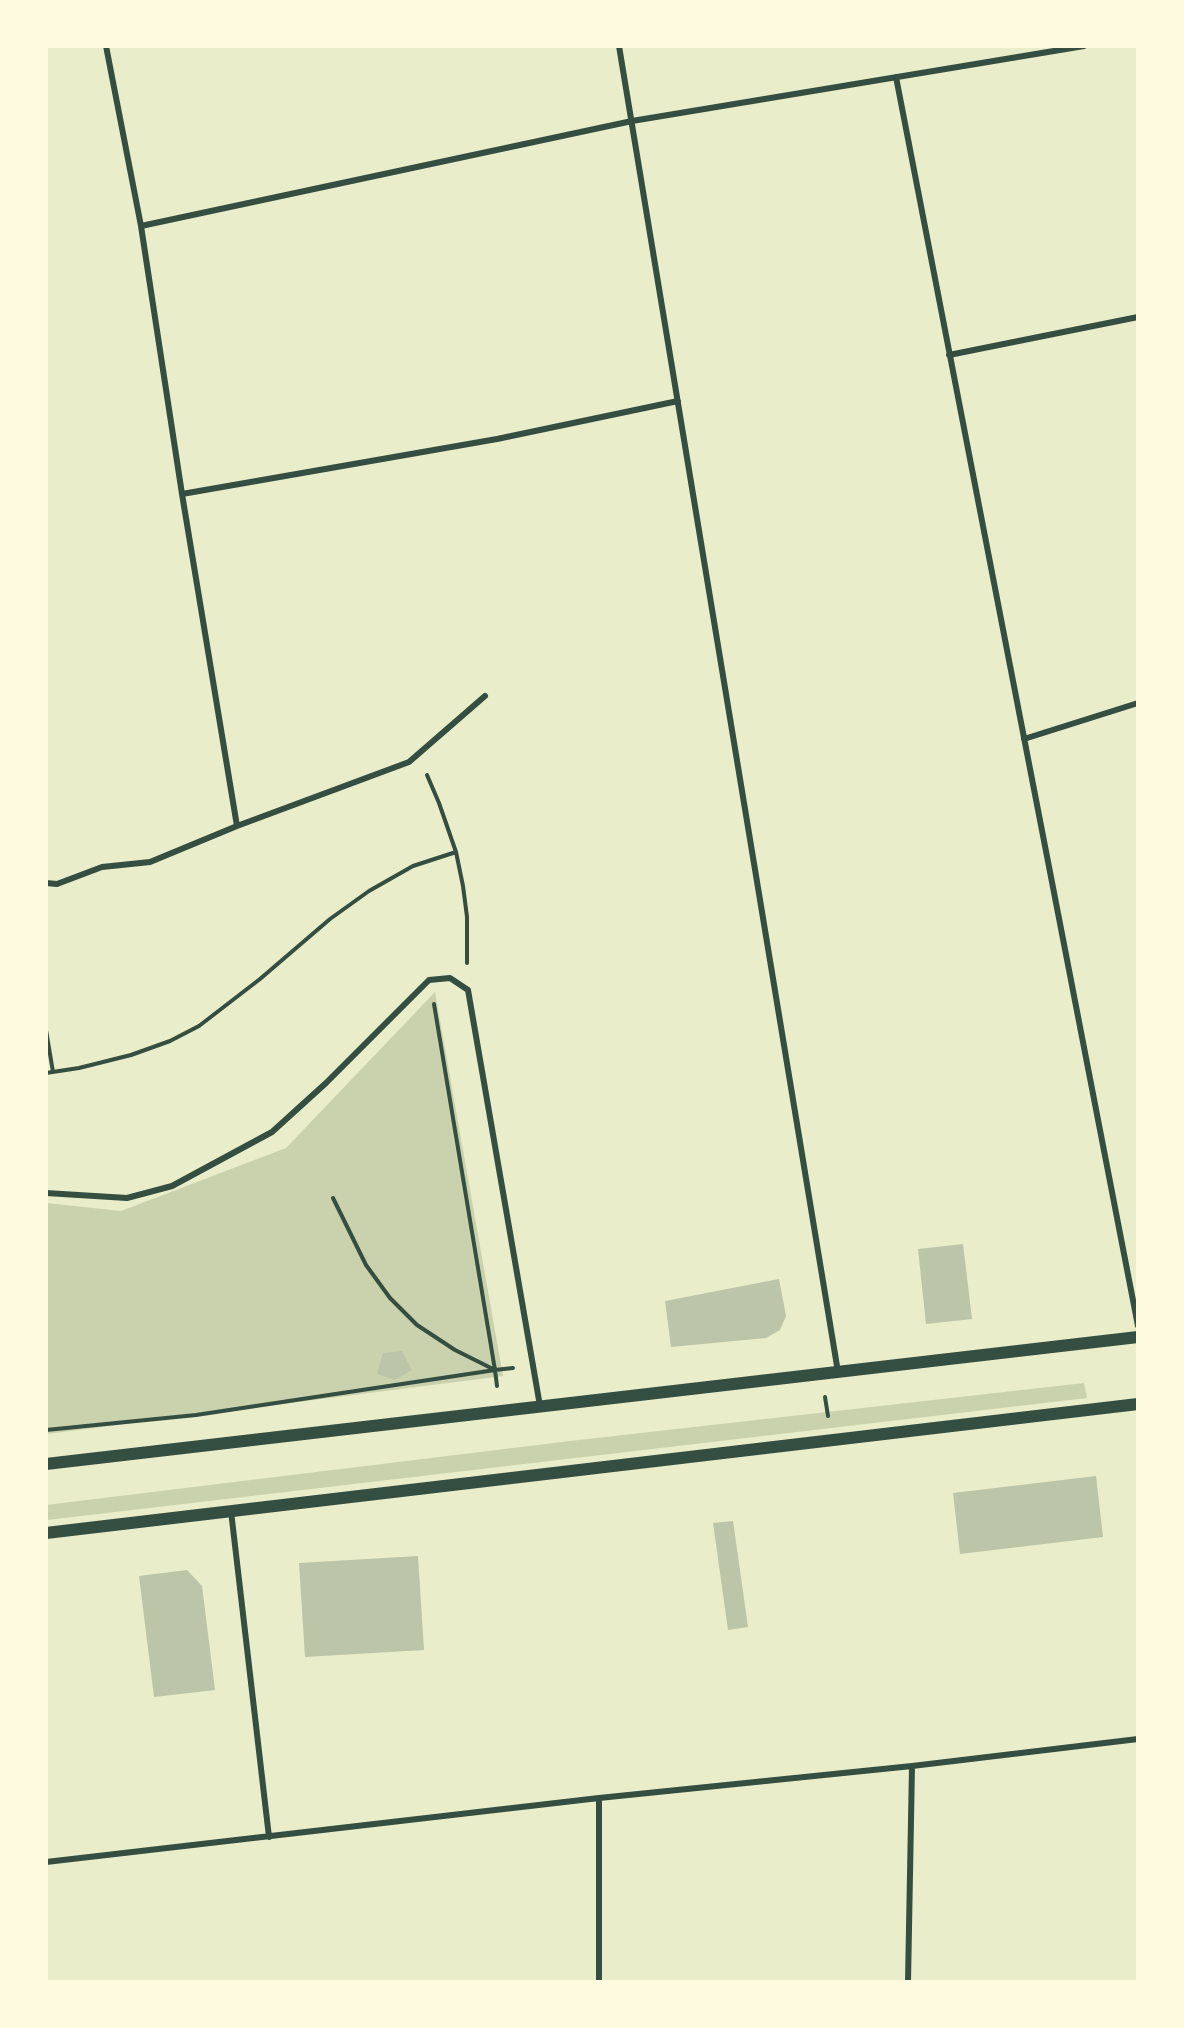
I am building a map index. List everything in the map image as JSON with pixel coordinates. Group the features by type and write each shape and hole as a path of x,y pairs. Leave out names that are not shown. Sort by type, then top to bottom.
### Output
{"main road":[{"path":"46,1464 1137,1337"},
{"path":"46,1533 1137,1404"}],"street":[{"path":"106,46 141,226 182,494 237,826"},
{"path":"619,46 838,1372"},
{"path":"141,226 632,121 1084,46"},
{"path":"896,77 1137,1326"},
{"path":"949,354 1137,317"},
{"path":"182,494 497,440 678,401"},
{"path":"46,883 57,884 102,867 150,862 237,826 409,762 485,696"},
{"path":"1024,739 1137,703"},
{"path":"46,1193 127,1198 172,1186 272,1132 326,1083 429,980 450,978 468,990 540,1406"},
{"path":"231,1511 269,1837"},
{"path":"46,1862 1137,1739"},
{"path":"908,1982 912,1766"},
{"path":"599,1798 599,1982"}],"path":[{"path":"418,754 439,803 456,852 467,917 468,990"},
{"path":"46,1073 79,1068 131,1055 170,1041 200,1026 260,979 330,919 369,891 414,866 456,852"},
{"path":"434,1003 501,1411"},
{"path":"46,1030 53,1072"},
{"path":"333,1198 366,1265 390,1298 417,1325 454,1350 495,1371"},
{"path":"46,1430 196,1415 533,1366"},
{"path":"822,1374 832,1441"}],"green space":[{"path":"435,992 503,1376 47,1434 46,1203 121,1211 286,1148"},
{"path":"1084,1383 1087,1398 47,1520 46,1505 570,1441"}],"building":[{"path":"963,1244 972,1319 926,1324 918,1249"},
{"path":"779,1279 786,1316 780,1330 766,1338 671,1347 665,1301"},
{"path":"402,1351 412,1370 395,1380 377,1374 383,1353"},
{"path":"1096,1476 1103,1537 960,1554 953,1493"},
{"path":"733,1521 748,1627 728,1630 713,1523"},
{"path":"418,1556 424,1650 305,1657 299,1563"},
{"path":"187,1570 202,1586 215,1690 154,1697 139,1576"}]}
